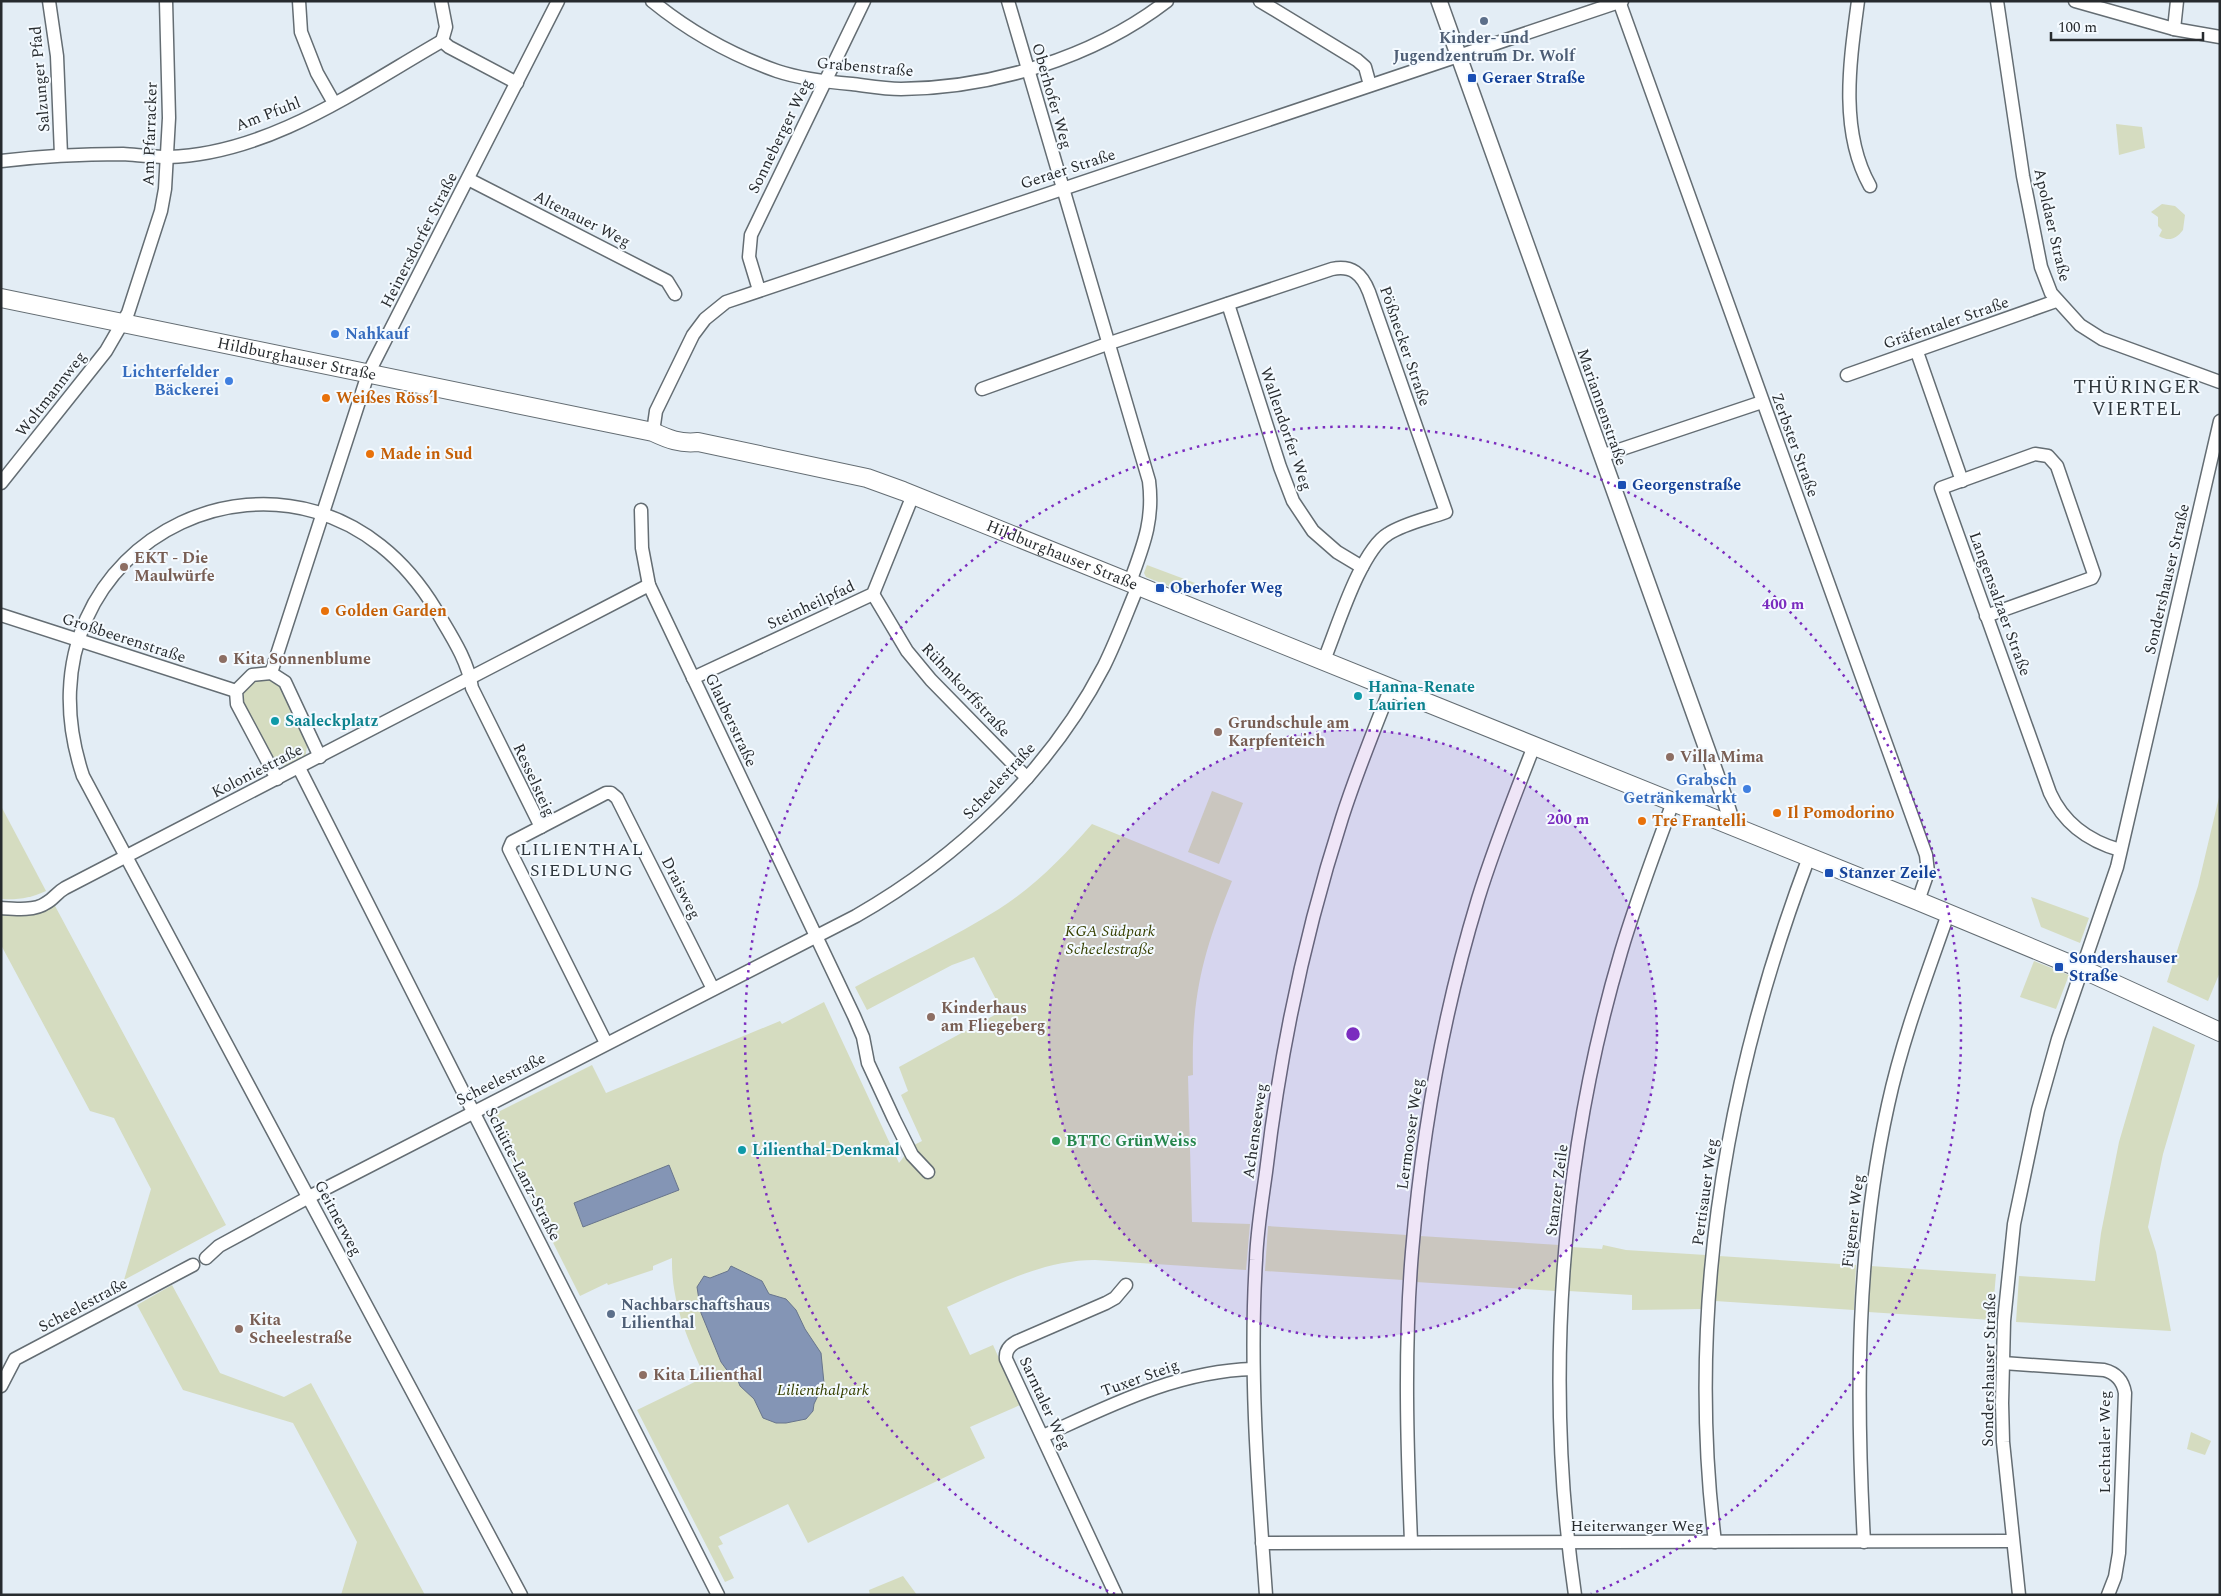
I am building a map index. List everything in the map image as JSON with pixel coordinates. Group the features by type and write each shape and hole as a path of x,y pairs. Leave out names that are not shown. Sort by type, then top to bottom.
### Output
{"main road":[{"name":"Hildburghauser Straße","path":"1,298 653,432 671,441 685,444 698,442 866,478 913,495 1324,660 1918,901 2082,969 2220,1032"}],"street":[{"name":"Salzunger Pfad","path":"49,1 57,56 61,155"},
{"name":"Am Pfarracker","path":"124,322 161,211 168,157 166,1"},
{"path":"299,1 301,32 318,73 334,103"},
{"path":"441,1 446,27 442,41 449,47 517,83"},
{"name":"Heinersdorfer Straße","path":"271,673 368,374 558,1"},
{"name":"Grabenstraße","path":"652,1 672,18 723,49 779,71 824,82 899,89 972,83 1028,70 1083,50 1166,1"},
{"name":"Sonneberger Weg","path":"759,290 749,257 751,235 864,1"},
{"name":"Oberhofer Weg","path":"1008,1 1107,344 1149,481 1151,494 1149,530 1134,584"},
{"path":"1260,1 1357,60 1365,67 1370,85"},
{"name":"Mariannenstraße","path":"1440,1 1457,56 1730,816 1727,823"},
{"path":"1858,1 1850,72 1852,128 1857,160 1870,186"},
{"name":"Apoldaer Straße","path":"1998,1 2022,176 2041,267 2047,285 2056,301 2080,325 2102,339 2220,382"},
{"path":"2075,1 2174,29 2220,37"},
{"path":"2174,29 2176,1"},
{"name":"Geraer Straße","path":"653,432 656,410 693,335 705,319 726,302 1062,187 1620,2"},
{"name":"Zerbster Straße","path":"1620,2 1926,856 1928,872 1918,901"},
{"name":"Am Pfuhl","path":"1,161 61,155 130,154 168,157 208,151 250,141 291,125 334,103 442,41"},
{"name":"Altenauer Weg","path":"468,179 667,281 675,294"},
{"name":"Pößnecker Straße","path":"1107,344 1340,267 1352,269 1361,276 1369,292 1446,512 1387,534 1372,550 1362,567"},
{"name":"Gräfentaler Straße","path":"1847,375 1917,352 2056,301"},
{"name":"Wallendorfer Weg","path":"1228,304 1280,467 1293,501 1313,531 1337,552 1362,567"},
{"name":"Woltmannweg","path":"1,483 106,351 124,322"},
{"path":"982,389 1107,344"},
{"path":"1917,352 1962,481 2035,454 2048,456 2057,466 2094,570 2092,578 1986,616"},
{"path":"1601,456 1762,402"},
{"name":"Sondershauser Straße","path":"2019,1595 2003,1442 2002,1363 2012,1238 2026,1160 2053,1057 2082,969 2106,905 2220,422"},
{"name":"Langensalzaer Straße","path":"1962,481 1941,488 2055,804 2065,818 2085,836 2120,850"},
{"name":"Steinheilpfad","path":"693,678 873,594 913,495"},
{"name":"Resselsteig","path":"77,641 92,605 122,566 145,544 177,524 242,505 288,506 323,514 349,524 367,534 384,547 410,572 440,617 468,669 472,688 541,827 512,842 509,849 606,1043"},
{"name":"Glauberstraße","path":"641,510 642,548 649,585 816,937"},
{"path":"1324,660 1362,567"},
{"name":"Scheelestraße","path":"206,1258 219,1246 308,1197 474,1112 482,1110 606,1043 883,901 939,863 986,822 1042,760 1095,681 1114,644 1134,584"},
{"name":"Koloniestraße","path":"1,908 16,909 42,905 55,894 649,585"},
{"name":"Rühmkorffstraße","path":"873,594 907,651 931,680 1027,778"},
{"name":"Großbeerenstraße","path":"1,615 236,691"},
{"name":"Geitnerweg","path":"77,641 69,687 69,708 73,740 84,776 521,1595"},
{"path":"277,779 238,704 236,691 252,675 271,673 285,682 320,757"},
{"name":"Achenseeweg","path":"1266,1595 1256,1452 1253,1369 1256,1260 1271,1125 1288,1029 1313,920 1342,817 1391,687"},
{"name":"Lermooser Weg","path":"1411,1541 1406,1400 1409,1307 1413,1244 1426,1132 1442,1044 1473,918 1491,860 1534,746"},
{"name":"Schütte-Lanz-Straße","path":"300,768 718,1595"},
{"name":"Draisweg","path":"541,827 606,793 611,793 617,798 714,989"},
{"name":"Stanzer Zeile","path":"1575,1595 1567,1542 1561,1440 1560,1345 1565,1262 1575,1168 1587,1093 1621,953 1673,802"},
{"name":"Pertisauer Weg","path":"1715,1542 1706,1431 1706,1350 1710,1285 1724,1162 1737,1092 1757,1012 1774,953 1809,857"},
{"name":"Fügener Weg","path":"1864,1542 1859,1424 1860,1311 1865,1237 1888,1103 1910,1027 1948,914"},
{"path":"816,937 860,1030 868,1063 894,1120 912,1156 928,1172"},
{"name":"Scheelestraße","path":"1,1386 15,1359 193,1266"},
{"name":"Sarntaler Weg","path":"1116,1595 1006,1359 1008,1349 1016,1342 1116,1298 1126,1285"},
{"name":"Lechtaler Weg","path":"2002,1363 2104,1370 2113,1373 2123,1384 2125,1393 2119,1553 2115,1577 2108,1595"},
{"name":"Tuxer Steig","path":"1043,1436 1161,1385 1215,1372 1253,1369"},
{"name":"Heiterwanger Weg","path":"1262,1543 1411,1541 2012,1541"}],"green space":[{"path":"2116,124 2142,127 2145,148 2119,155"},
{"path":"2162,204 2175,206 2185,215 2183,230 2172,239 2159,236 2162,230 2158,226 2158,217 2151,212"},
{"path":"1147,565 1195,583 1191,595 1146,577 1144,573"},
{"path":"270,679 281,686 308,740 305,759 289,768 271,759 243,703 244,690 253,681"},
{"path":"1212,791 1243,803 1219,864 1188,852"},
{"path":"2220,793 2220,972 2208,1001 2167,982 2198,886"},
{"path":"1,806 46,891 24,898 1,899"},
{"path":"1092,824 1232,881 1206,953 1194,1022 1193,1075 1188,1076 1192,1222 1250,1224 1246,1270 1095,1260 1075,1261 1038,1269 947,1307 970,1355 993,1345 1020,1405 970,1427 985,1458 808,1543 788,1504 719,1537 723,1544 718,1546 734,1578 725,1582 637,1410 705,1377 686,1334 677,1305 672,1274 672,1258 653,1266 653,1270 608,1285 607,1283 580,1296 493,1124 496,1113 592,1065 606,1093 780,1021 782,1024 824,1002 899,1163 912,1146 922,1141 901,1095 908,1091 899,1067 1002,1011 974,957 952,965 867,1010 855,987 964,930 999,909 1025,891 1048,870"},
{"path":"2031,897 2089,918 2080,943 2041,927"},
{"path":"54,904 226,1225 124,1280 151,1189 114,1118 90,1111 1,945 1,914"},
{"path":"2034,961 2069,975 2056,1009 2020,997"},
{"path":"2153,1026 2195,1045 2163,1154 2148,1227 2156,1252 2171,1331 2016,1322 2019,1276 2095,1281 2101,1233 2119,1142"},
{"path":"1268,1226 1407,1235 1403,1280 1265,1271"},
{"path":"1420,1236 1559,1245 1555,1291 1416,1282"},
{"path":"1603,1245 1626,1250 1706,1255 1702,1309 1632,1310 1632,1295 1569,1291 1572,1247 1602,1249"},
{"path":"1719,1256 1856,1265 1854,1310 1715,1301"},
{"path":"1870,1266 1996,1274 1992,1320 1868,1312"},
{"path":"172,1285 220,1373 284,1397 311,1383 425,1595 341,1595 357,1542 293,1423 183,1390 137,1305"},
{"path":"2191,1432 2211,1441 2205,1455 2187,1449"},
{"path":"903,1576 917,1595 870,1595 869,1590"}],"water":[{"path":"669,1165 679,1190 583,1227 574,1203"},
{"path":"731,1266 762,1281 769,1294 786,1299 796,1310 805,1329 821,1353 824,1383 814,1404 813,1411 806,1419 776,1423 763,1418 754,1399 740,1386 737,1378 729,1373 721,1362 701,1313 697,1287 704,1276 710,1278 728,1271"}],"place":[{"name":"Kinder- und Jugendzentrum Dr. Wolf","path":"1484,21"},
{"name":"Geraer Straße","path":"1472,78"},
{"name":"Nahkauf","path":"335,334"},
{"name":"Lichterfelder Bäckerei","path":"229,381"},
{"name":"Weißes Röss’l","path":"326,398"},
{"name":"Made in Sud","path":"370,454"},
{"name":"Georgenstraße","path":"1622,485"},
{"name":"EKT - Die Maulwürfe","path":"124,567"},
{"name":"Oberhofer Weg","path":"1160,588"},
{"name":"Golden Garden","path":"325,611"},
{"name":"Kita Sonnenblume","path":"223,659"},
{"name":"Hanna-Renate Laurien","path":"1358,696"},
{"name":"Saaleckplatz","path":"275,721"},
{"name":"Grundschule am Karpfenteich","path":"1218,732"},
{"name":"Villa Mima","path":"1670,757"},
{"name":"Grabsch Getränkemarkt","path":"1747,789"},
{"name":"Il Pomodorino","path":"1777,813"},
{"name":"Tre Frantelli","path":"1642,821"},
{"name":"Stanzer Zeile","path":"1829,873"},
{"name":"Sondershauser Straße","path":"2059,967"},
{"name":"Kinderhaus am Fliegeberg","path":"931,1017"},
{"name":"BTTC GrünWeiss","path":"1056,1141"},
{"name":"Lilienthal-Denkmal","path":"742,1150"},
{"name":"Nachbarschaftshaus Lilienthal","path":"611,1314"},
{"name":"Kita Scheelestraße","path":"239,1329"},
{"name":"Kita Lilienthal","path":"643,1375"}],"district":[{"name":"THÜRINGER VIERTEL","path":"2137,398"},
{"name":"LILIENTHAL SIEDLUNG","path":"582,860"}],"park label":[{"name":"KGA Südpark Scheelestraße","path":"1110,940"},
{"name":"Lilienthalpark","path":"823,1390"}]}
